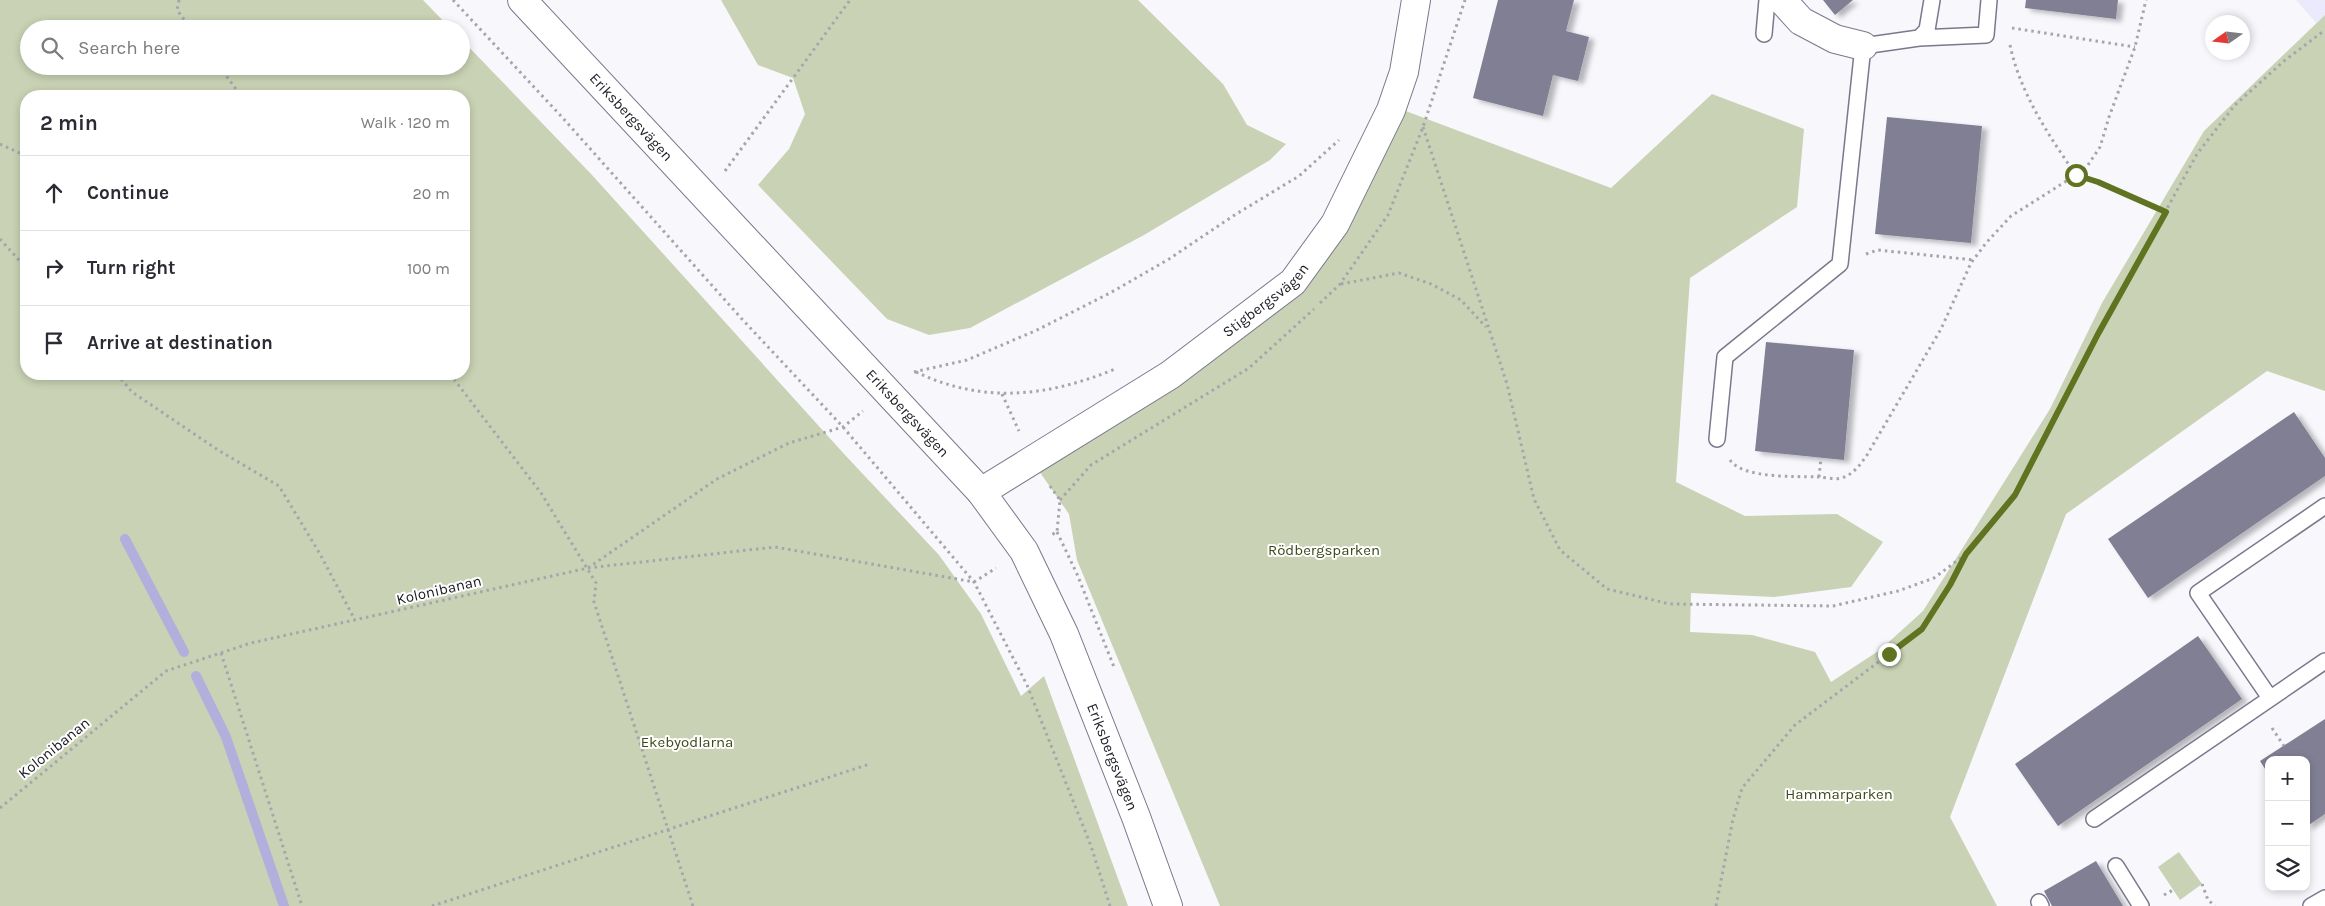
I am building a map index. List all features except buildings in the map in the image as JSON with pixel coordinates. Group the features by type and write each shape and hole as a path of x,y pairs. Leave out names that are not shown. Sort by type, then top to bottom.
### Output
{"street":[{"name":"Eriksbergsvägen","path":"522,0 981,492 1024,551 1064,634 1136,817 1168,906"},
{"name":"Stigbergsvägen","path":"981,492 1170,375 1293,282 1335,224 1391,110 1404,72 1416,0"},
{"path":"1782,0 1801,21 1835,39 1863,46"}],"lane":[{"path":"1764,34 1767,0"},
{"path":"1919,38 1927,30 1932,0"},
{"path":"1717,439 1725,357 1840,264 1863,46 1919,38 1986,35 1989,2"},
{"path":"2270,698 2198,593 2325,506"},
{"path":"2094,819 2325,661"},
{"path":"2116,866 2141,906"},
{"path":"2311,906 2325,898"}],"path":[{"path":"179,0 177,10 184,20"},
{"path":"453,0 561,116 741,318 842,427 974,582 1027,685 1091,846 1110,906"},
{"path":"721,176 850,0"},
{"path":"1717,439 1733,464 1749,472 1771,475 1840,478 1855,471 1867,456 1941,329 1974,260 1986,243 2011,216 2076,175 2088,165 2100,147 2108,117 2135,47 2146,0"},
{"path":"1989,2 2007,27 2013,58 2041,124 2076,175 2098,182 2166,212"},
{"path":"2007,27 2135,47"},
{"path":"1716,906 1732,819 1742,788 1795,725 1922,629 1950,585 1966,554 2015,495 2098,334 2197,154 2235,105 2284,61 2325,30"},
{"path":"226,75 237,90"},
{"path":"1423,127 1507,384 1534,499 1560,550 1607,588 1670,604 1833,606 1898,591 1934,578 1966,554"},
{"path":"914,372 967,360 1037,330 1110,293 1169,259 1233,216 1299,176 1343,136"},
{"path":"0,144 20,153"},
{"path":"0,240 20,262"},
{"path":"1840,264 1878,250 1974,260"},
{"path":"1340,284 1399,274 1431,284 1461,300 1488,329"},
{"path":"907,368 942,385 1002,394 1045,391 1084,381 1120,367"},
{"path":"122,380 132,392 218,450 279,486 320,554 355,620"},
{"path":"455,380 541,494 596,583 594,602 693,906"},
{"name":"Kolonibanan","path":"0,808 166,670 251,643 588,568 717,479 789,443 842,427 887,392"},
{"path":"1819,477 1821,458"},
{"path":"588,568 775,548 974,582"},
{"path":"221,653 302,906"},
{"path":"432,906 870,764"},
{"path":"2202,884 2208,900 2215,906"}],"shaded area":[{"path":"2296,0 2325,0 2325,15 2316,23"}],"green space":[{"name":"Ekebyodlarna","path":"0,0 423,0 442,20 20,20 20,75 470,75 470,48 592,175 845,455 939,555 981,614 1021,696 1044,676 1128,906 0,906"},
{"path":"721,0 1138,0 1223,84 1247,125 1286,144 1270,160 1144,235 970,328 929,335 887,319 758,185 789,149 805,114 793,78 758,65"},
{"path":"2325,15 2325,391 2267,371 2066,514 1950,817 1997,906 1220,906 1077,560 1069,514 1032,461 1293,282 1403,110 1611,188 1712,94 1804,129 1797,207 1690,278 1676,482 1745,516 1837,514 1883,542 1851,587 1774,597 1691,593 1690,632 1752,635 1815,652 1831,682 1880,650 1923,611 2050,409 2102,303 2204,131"},
{"path":"2179,852 2202,884 2180,900 2158,867"}],"waterway":[{"path":"125,539 184,652"},
{"path":"196,676 226,737 284,906"}],"route":[{"path":"1889,654 1922,629 1950,585 1966,554 2015,495 2098,334 2166,212 2098,182 2076,175"}],"park label":[{"name":"Rödbergsparken","path":"1324,550"},
{"name":"Hammarparken","path":"1839,794"}]}
